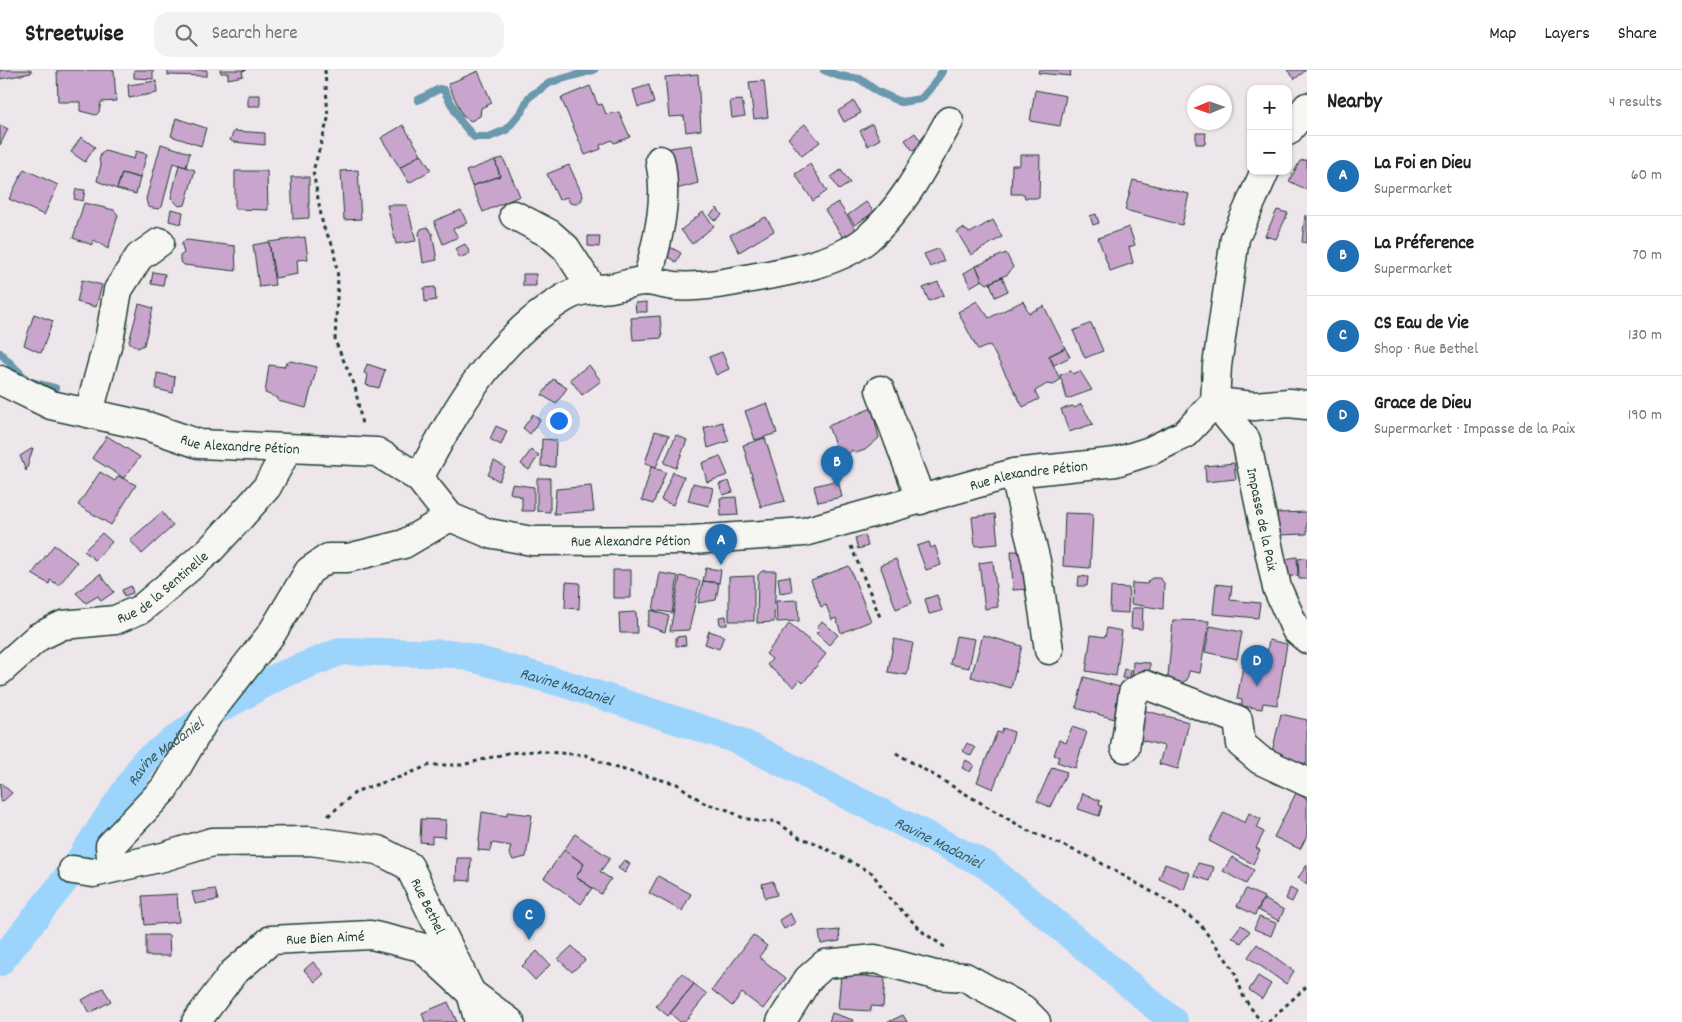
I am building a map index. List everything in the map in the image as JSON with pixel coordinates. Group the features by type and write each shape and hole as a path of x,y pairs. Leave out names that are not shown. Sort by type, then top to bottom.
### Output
{"street":[{"path":"1289,130 1307,108"},
{"path":"419,478 458,406 495,354 565,297 590,287 609,288 647,281 675,286 739,281 789,272 823,261 852,248 866,240 901,203 949,121"},
{"path":"1292,134 1307,143"},
{"path":"647,281 661,224 664,180 660,160"},
{"path":"1263,175 1235,238 1217,366 1215,402 1254,406 1289,403 1307,405"},
{"path":"514,215 550,234 566,248 590,287"},
{"path":"89,412 110,335 118,290 139,256 160,242"},
{"name":"Rue Alexandre Pétion","path":"0,380 51,405 147,426 199,444 287,450 377,452 419,478 450,517 488,533 532,541 692,540 804,532 1014,473 1116,462 1150,451 1185,434 1215,402"},
{"path":"880,390 922,500"},
{"name":"Impasse de la Paix","path":"1215,402 1246,440 1277,588 1296,630 1307,639"},
{"name":"Rue de la Sentinelle","path":"0,671 38,637 63,625 115,620 141,609 210,550 235,523 267,487 287,450"},
{"path":"1014,473 1036,562 1049,650"},
{"path":"112,868 110,846 164,789 207,716 272,633 309,571 328,558 348,558 404,544 450,517"},
{"path":"1125,748 1133,693 1146,685 1238,720 1241,744 1260,760 1307,782"},
{"name":"Rue Bethel","path":"73,870 93,873 163,857 212,842 320,842 378,850 409,866 471,993 479,1022"},
{"name":"Rue Bien Aimé","path":"196,1022 233,973 271,940 371,935 421,947 471,993 510,1022"},
{"path":"781,1022 808,980 825,964 874,959 934,975 965,977 1023,1010 1036,1022"}],"path":[{"path":"325,70 328,119 313,171 323,226 333,246 338,277 335,341 355,386 366,451"},
{"path":"842,522 880,616"},
{"path":"320,842 324,820 357,791 400,778 430,765 462,765 508,753 534,751 585,755 612,767 677,784 704,803 728,810 743,818 762,822 775,821 800,838 813,842 872,873 890,899 924,933 950,950 965,977"},
{"path":"896,753 1028,830 1094,859 1161,897 1199,923 1234,970 1244,998 1261,1022"},
{"path":"1268,1022 1307,986"}],"building":[{"path":"0,70 31,70 31,73 0,79"},
{"path":"57,70 114,70 116,101 101,102 99,112 96,115 80,111 80,102 58,102"},
{"path":"134,70 153,70 153,79 134,78"},
{"path":"168,70 207,70 207,76 168,75"},
{"path":"220,70 247,70 242,71 243,76 228,79 228,73 221,73"},
{"path":"1039,70 1071,70 1070,76 1038,73"},
{"path":"1287,70 1306,70 1295,79"},
{"path":"478,71 492,103 481,108 480,116 471,121 463,116 448,84"},
{"path":"698,74 701,130 686,132 684,116 669,117 665,77"},
{"path":"156,81 157,93 129,98 128,85"},
{"path":"764,81 768,117 754,119 749,82"},
{"path":"649,85 654,103 638,107 633,90"},
{"path":"590,86 598,105 602,104 606,114 619,112 630,137 614,143 612,140 600,145 601,149 585,155 561,98"},
{"path":"1035,90 1066,96 1060,126 1030,121"},
{"path":"248,95 260,95 260,106 248,106"},
{"path":"742,100 745,116 732,118 730,101"},
{"path":"854,101 861,113 844,122 838,111"},
{"path":"176,118 206,128 201,146 171,136"},
{"path":"805,124 820,142 802,156 788,138"},
{"path":"872,124 880,139 868,146 860,131"},
{"path":"0,125 8,129 0,145"},
{"path":"403,125 421,154 400,168 381,138"},
{"path":"234,131 265,133 265,145 233,142 230,140"},
{"path":"915,133 923,144 913,151 905,140"},
{"path":"1196,133 1206,133 1205,144 1196,144"},
{"path":"81,137 95,147 85,162 71,152"},
{"path":"161,144 190,153 186,167 173,163 162,207 158,209 148,207 146,199"},
{"path":"691,145 698,183 673,190 670,148"},
{"path":"105,151 134,159 136,151 147,154 140,178 122,173 117,189 97,181 101,165 99,161 101,154"},
{"path":"421,154 431,170 409,183 400,168"},
{"path":"1020,155 1040,155 1039,198 1025,198 1024,194 1011,194 1012,165 1020,165"},
{"path":"503,158 520,196 483,212 472,186 500,176 495,160"},
{"path":"495,160 500,176 472,186 466,171"},
{"path":"1307,160 1307,190 1289,181 1300,161"},
{"path":"810,164 827,191 813,201 795,174"},
{"path":"179,165 195,170 185,205 179,206 171,198"},
{"path":"569,165 583,196 581,201 575,204 570,203 567,197 559,200 547,174"},
{"path":"24,169 58,185 44,215 9,199"},
{"path":"358,170 361,219 344,220 341,171"},
{"path":"841,170 850,183 839,190 831,177"},
{"path":"235,171 267,171 268,210 235,209"},
{"path":"122,173 140,178 136,194 117,189"},
{"path":"291,177 309,177 309,218 293,219"},
{"path":"1133,180 1189,194 1182,225 1125,210"},
{"path":"76,189 85,190 83,201 74,199"},
{"path":"838,202 857,231 844,239 825,210"},
{"path":"866,202 874,212 855,225 848,215"},
{"path":"84,203 114,210 118,215 108,249 94,240 92,245 73,238"},
{"path":"387,205 407,205 416,241 396,244"},
{"path":"717,208 722,215 715,221 710,215"},
{"path":"171,209 183,212 181,224 169,221"},
{"path":"461,210 467,223 453,229 458,237 443,244 434,221"},
{"path":"1277,210 1288,213 1276,239 1265,236"},
{"path":"703,212 714,226 692,244 681,230"},
{"path":"1096,214 1099,223 1093,225 1090,216"},
{"path":"1305,215 1307,216 1307,243 1302,242"},
{"path":"766,217 774,231 739,252 730,235"},
{"path":"993,220 1002,237 971,255 957,232 963,228 970,233"},
{"path":"427,227 432,233 437,260 423,263 419,233 421,229"},
{"path":"1129,227 1135,245 1129,247 1133,263 1110,271 1098,238"},
{"path":"588,236 600,236 599,247 588,246"},
{"path":"305,237 308,259 297,260 298,274 275,278 269,242"},
{"path":"187,240 235,246 236,271 184,265 180,261 180,256 184,253 182,242"},
{"path":"269,242 275,285 259,287 253,245"},
{"path":"465,244 470,253 460,258 455,249"},
{"path":"670,247 681,253 676,262 665,255"},
{"path":"938,249 944,261 930,267 924,254"},
{"path":"1006,253 1013,267 1008,274 987,284 982,280 976,266"},
{"path":"976,266 982,280 970,287 964,273"},
{"path":"153,272 165,274 163,286 151,284"},
{"path":"523,274 536,274 536,286 523,286"},
{"path":"1002,277 1008,291 995,297 990,283"},
{"path":"82,280 102,285 96,307 77,302"},
{"path":"938,282 944,295 929,301 923,288"},
{"path":"435,287 436,300 425,302 424,288"},
{"path":"977,301 989,318 1023,301 1029,313 1044,306 1065,348 1049,356 1060,379 1054,385 1047,384 1035,391 1039,399 1023,407 990,345 978,350 958,312"},
{"path":"647,302 647,312 636,312 635,303"},
{"path":"139,304 153,308 144,345 138,348 129,342"},
{"path":"34,314 53,321 41,353 24,345"},
{"path":"660,316 662,338 633,340 631,318"},
{"path":"1091,323 1103,351 1085,358 1073,331"},
{"path":"1065,348 1070,357 1054,365 1049,356"},
{"path":"722,352 729,369 716,375 709,357"},
{"path":"291,361 317,367 306,408 278,401 278,398 265,393 269,365 284,367 285,364"},
{"path":"367,364 385,370 379,388 366,385 368,375 364,373"},
{"path":"589,365 601,381 582,395 570,379"},
{"path":"1071,371 1073,374 1080,371 1092,390 1067,399 1060,375"},
{"path":"157,373 175,377 173,393 156,389"},
{"path":"553,379 567,388 556,404 542,395"},
{"path":"767,403 777,433 755,440 745,411"},
{"path":"1081,404 1093,424 1069,432 1061,409 1073,406 1075,408"},
{"path":"872,408 879,438 865,450 856,453 852,450 845,458 840,458 828,426"},
{"path":"533,414 540,420 530,434 523,428"},
{"path":"722,422 729,441 708,448 704,428"},
{"path":"496,426 507,431 501,445 490,439"},
{"path":"655,431 669,435 656,467 645,463"},
{"path":"676,435 687,440 676,468 664,463"},
{"path":"107,436 140,457 124,478 92,458"},
{"path":"765,438 785,501 761,507 743,445"},
{"path":"542,439 556,440 555,467 541,466"},
{"path":"33,448 26,471 20,456"},
{"path":"531,450 539,455 529,470 521,464"},
{"path":"720,456 728,475 707,482 702,463"},
{"path":"494,461 505,467 499,481 488,475"},
{"path":"1234,463 1236,479 1206,482 1205,466"},
{"path":"651,467 666,472 653,504 642,500"},
{"path":"100,472 115,481 118,476 136,485 111,525 78,505"},
{"path":"673,472 684,477 673,505 661,500"},
{"path":"537,478 550,478 550,512 537,511"},
{"path":"838,480 842,497 818,502 814,486"},
{"path":"729,481 733,492 723,495 719,484"},
{"path":"693,483 713,488 709,506 688,501"},
{"path":"512,484 534,487 534,511 522,511 522,497 510,493"},
{"path":"591,486 594,511 554,514 556,489"},
{"path":"736,497 738,515 721,516 720,498"},
{"path":"162,512 173,526 142,554 130,540"},
{"path":"1307,512 1307,534 1278,535 1277,513"},
{"path":"1065,513 1093,514 1090,568 1063,566"},
{"path":"995,514 998,544 975,546 972,517"},
{"path":"102,533 112,542 95,560 84,551"},
{"path":"865,535 868,546 858,549 855,538"},
{"path":"929,542 931,548 935,546 941,565 926,570 917,546"},
{"path":"54,545 77,562 59,585 50,580 49,584 32,574"},
{"path":"1011,551 1027,551 1029,589 1013,590"},
{"path":"1297,557 1298,575 1281,578 1279,560"},
{"path":"1307,558 1307,579 1299,579 1298,559"},
{"path":"896,559 912,603 896,609 880,565"},
{"path":"993,561 998,607 985,609 979,563"},
{"path":"849,566 871,621 841,633 836,618 832,620 826,605 821,607 811,580"},
{"path":"706,568 721,570 719,583 703,581"},
{"path":"613,570 631,570 631,598 613,598"},
{"path":"762,571 776,571 774,622 757,623 758,575"},
{"path":"660,573 678,576 672,613 653,610"},
{"path":"100,574 114,592 101,601 98,596 86,603 76,593"},
{"path":"680,576 700,581 689,630 670,631"},
{"path":"754,576 754,621 729,621 729,577"},
{"path":"790,576 792,591 780,593 778,578"},
{"path":"1079,576 1088,577 1087,586 1078,586"},
{"path":"1152,578 1160,578 1164,583 1163,609 1131,604 1132,583 1147,584"},
{"path":"703,581 719,583 716,600 698,603"},
{"path":"566,582 580,583 579,609 565,608"},
{"path":"1216,584 1232,586 1230,600 1260,603 1258,618 1213,614"},
{"path":"131,586 133,593 124,596 122,590"},
{"path":"1111,587 1129,588 1128,613 1110,612"},
{"path":"937,595 942,611 929,614 925,599"},
{"path":"798,600 799,621 777,622 776,601"},
{"path":"1132,608 1143,608 1142,629 1131,628"},
{"path":"651,610 669,616 665,632 647,626"},
{"path":"636,612 637,633 620,633 619,613"},
{"path":"726,616 727,625 720,625 719,617"},
{"path":"1173,620 1209,621 1200,673 1189,671 1187,680 1167,688"},
{"path":"822,621 838,635 829,645 816,633 820,630 817,627"},
{"path":"789,624 826,654 803,683 800,680 794,687 767,665 772,659 766,654"},
{"path":"1210,626 1242,632 1237,659 1205,652"},
{"path":"1107,628 1122,631 1116,676 1086,671 1091,635 1105,637"},
{"path":"709,631 724,636 719,649 705,644"},
{"path":"983,635 1022,646 1011,688 971,677"},
{"path":"685,636 686,645 676,646 676,637"},
{"path":"956,636 975,639 969,668 950,664"},
{"path":"894,639 913,643 907,675 888,672"},
{"path":"1269,640 1287,644 1277,705 1263,703 1262,709 1242,706 1242,700 1237,699 1243,666 1264,670"},
{"path":"1133,662 1150,663 1149,682 1132,681"},
{"path":"1124,669 1131,670 1130,679 1122,678"},
{"path":"1084,677 1127,689 1118,720 1076,708"},
{"path":"1143,710 1189,722 1178,769 1159,764 1164,746 1137,739"},
{"path":"1281,714 1307,720 1307,764 1271,756"},
{"path":"1072,727 1087,732 1075,768 1057,762 1059,757 1054,755 1059,740 1066,743"},
{"path":"1003,728 1014,732 993,789 977,782 997,732 1001,733"},
{"path":"967,743 975,748 971,756 963,751"},
{"path":"966,760 974,765 970,772 962,768"},
{"path":"1052,767 1067,772 1050,807 1037,801"},
{"path":"0,784 12,793 1,803"},
{"path":"1083,793 1100,801 1099,805 1102,806 1099,816 1078,809"},
{"path":"1296,793 1307,799 1307,836 1300,849 1274,837"},
{"path":"482,812 507,816 507,812 532,815 526,857 513,860 509,854 511,846 492,843 490,851 478,850"},
{"path":"1224,812 1245,823 1249,813 1261,819 1257,828 1264,832 1256,848 1260,850 1253,864 1209,841"},
{"path":"421,819 446,820 445,837 432,836 432,843 420,842"},
{"path":"575,834 610,858 600,872 611,879 601,894 576,877 584,864 564,850"},
{"path":"564,850 584,864 576,877 592,888 581,904 544,878"},
{"path":"1232,857 1254,870 1246,884 1223,871"},
{"path":"457,858 471,858 470,881 456,880"},
{"path":"624,860 630,864 625,873 618,868"},
{"path":"1198,863 1214,867 1210,881 1194,876"},
{"path":"1165,864 1190,873 1184,890 1159,879"},
{"path":"1307,865 1307,885 1298,878"},
{"path":"658,876 691,894 682,911 649,893"},
{"path":"773,881 777,895 765,898 762,884"},
{"path":"1290,888 1297,892 1292,902 1286,899"},
{"path":"215,889 218,900 195,904 192,892"},
{"path":"1246,889 1264,897 1255,915 1237,906"},
{"path":"177,894 179,922 145,925 142,896"},
{"path":"1264,899 1284,910 1279,921 1258,910"},
{"path":"790,913 795,923 784,929 779,920"},
{"path":"1259,917 1276,923 1271,936 1254,929"},
{"path":"1241,925 1250,931 1241,943 1232,937"},
{"path":"839,930 840,941 821,944 819,932"},
{"path":"146,935 169,935 170,956 146,956"},
{"path":"753,935 767,946 759,957 786,978 763,1009 742,993 732,1006 712,990"},
{"path":"1257,944 1294,971 1286,984 1248,957"},
{"path":"572,946 585,960 572,972 558,959"},
{"path":"537,951 550,965 535,980 522,966"},
{"path":"313,962 324,974 315,982 304,970"},
{"path":"682,973 694,984 668,1016 656,1006"},
{"path":"841,974 885,978 883,1007 871,1006 871,1011 838,1009"},
{"path":"1258,976 1271,984 1262,999 1249,990"},
{"path":"694,984 707,994 685,1022 680,1022 670,1013"},
{"path":"103,988 111,1001 90,1013 82,1000"},
{"path":"448,1002 457,1022 425,1022 422,1013"},
{"path":"832,1013 853,1020 852,1022 829,1022"},
{"path":"903,1015 907,1022 888,1022"}],"waterway":[{"path":"418,100 439,89 444,90 461,122 474,137 489,137 506,130 522,111 529,97 551,82 594,70"},
{"path":"824,70 839,76 860,79 878,92 901,102 921,99 943,70"},
{"path":"0,353 28,381 55,388"},
{"name":"Ravine Madaniel","path":"0,962 73,870 145,761 207,716 279,676 342,651 457,654 562,683 737,740 986,865 1174,1022"}],"place":[{"name":"La Préference","path":"837,487"},
{"name":"La Foi en Dieu","path":"721,565"},
{"name":"Grace de Dieu","path":"1257,686"},
{"name":"CS Eau de Vie","path":"529,940"}]}
